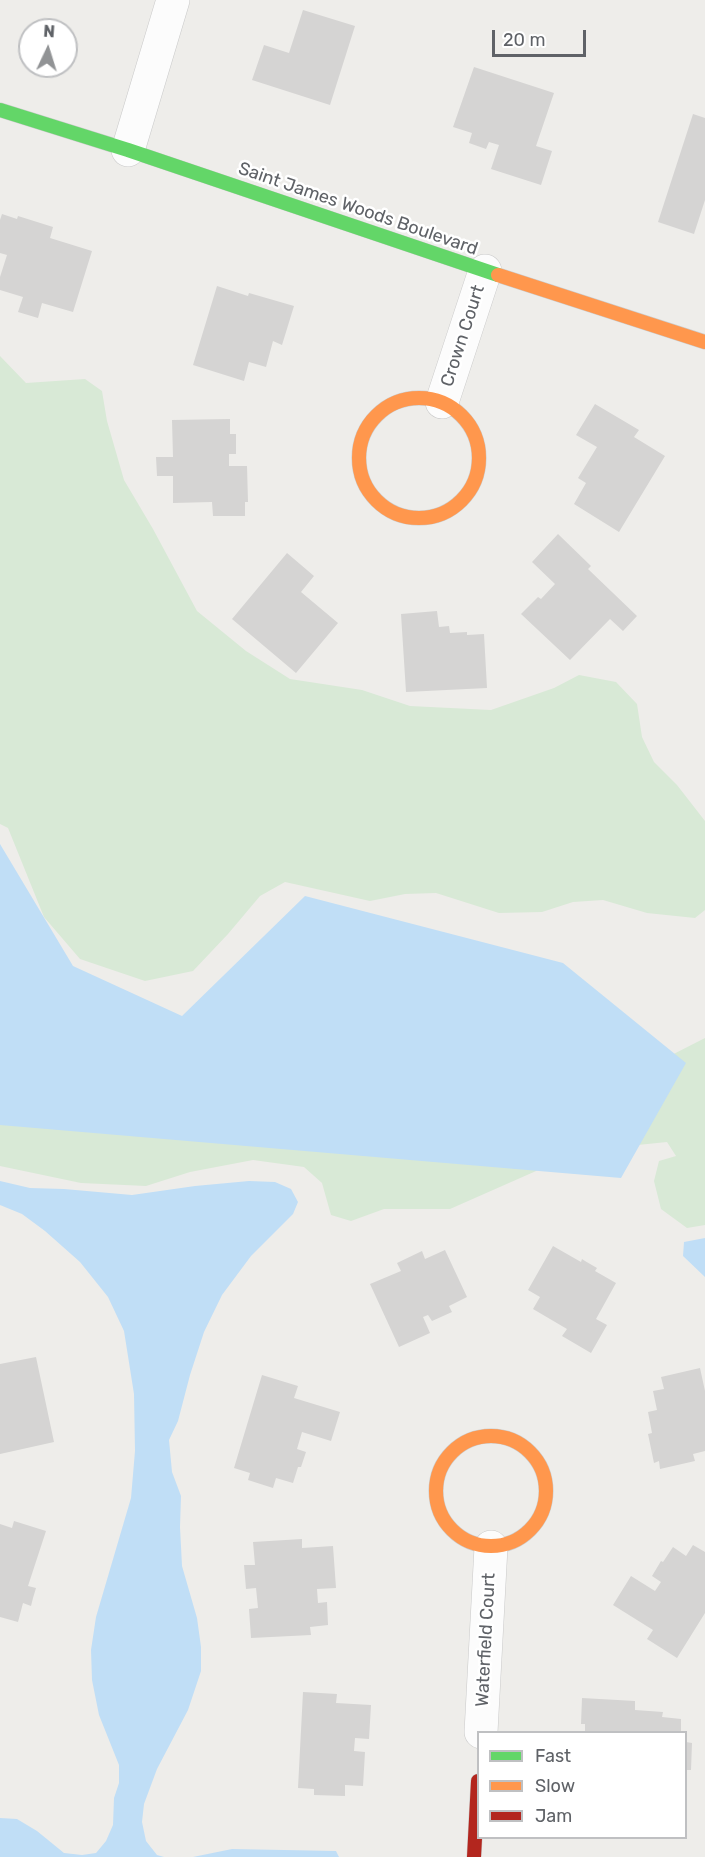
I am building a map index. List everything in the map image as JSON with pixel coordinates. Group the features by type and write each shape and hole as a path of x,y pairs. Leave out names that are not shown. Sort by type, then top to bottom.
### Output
{"street":[{"path":"128,150 173,0"},
{"name":"Saint James Woods Boulevard","path":"0,110 128,150 485,271 705,342"},
{"name":"Crown Court","path":"442,402 485,271"},
{"name":"Crown Court","path":"423,398 442,402 458,412 471,427 478,445 479,464 474,483 462,500 446,512 426,518 405,517 387,509 371,496 361,478 358,458 362,437 371,421 386,407 403,400 423,398"},
{"name":"Waterfield Court","path":"482,1436 500,1437 517,1443 532,1453 542,1468 547,1485 546,1504 539,1521 526,1535 510,1544 491,1547 473,1544 457,1535 444,1521 437,1504 436,1485 441,1468 451,1453 465,1443 482,1436"},
{"name":"Waterfield Court","path":"481,1731 491,1547"},
{"path":"474,1857 477,1800"}],"green space":[{"path":"0,356 26,383 85,379 102,391 107,421 124,480 197,611 246,651 290,679 362,690 410,706 491,710 554,688 579,675 616,682 637,704 642,737 654,762 677,785 705,821 705,910 695,918 647,913 603,900 573,902 542,912 499,913 436,893 405,894 370,901 285,882 260,896 193,971 145,981 80,959 44,917 8,828 0,824"},
{"path":"705,1038 705,1225 687,1228 661,1209 654,1181 659,1161 676,1156 667,1142 618,1147 561,1160 450,1209 384,1209 351,1221 331,1215 322,1183 304,1167 253,1160 190,1172 146,1186 81,1183 0,1166 0,1080 654,1064"}],"water":[{"path":"0,844 73,966 182,1016 305,896 563,963 686,1063 621,1178 0,1125"},
{"path":"0,1181 30,1188 132,1195 249,1181 275,1182 291,1189 298,1202 293,1214 251,1256 222,1295 204,1332 178,1421 169,1440 172,1472 181,1496 182,1566 197,1618 201,1647 201,1671 188,1710 157,1769 144,1804 142,1822 146,1841 157,1855 164,1857 0,1857 0,1818 17,1819 37,1831 64,1853 82,1855 96,1853 106,1841 113,1825 119,1765 99,1715 92,1680 91,1650 96,1617 131,1498 135,1451 134,1394 124,1331 108,1297 80,1262 45,1231 22,1214 0,1205"},
{"path":"705,1238 705,1277 683,1256 684,1242"},
{"path":"232,1849 336,1851 339,1857 193,1857"}],"building":[{"path":"303,10 355,26 330,105 252,80 264,45 289,53"},
{"path":"474,67 554,93 536,146 552,151 541,185 491,169 499,145 489,142 486,149 469,143 472,133 453,127"},
{"path":"693,114 705,118 705,200 694,234 658,222"},
{"path":"2,214 17,219 18,216 53,227 50,238 92,251 73,312 42,303 38,318 18,312 23,297 0,290 0,277 7,255 0,253"},
{"path":"217,286 248,296 249,293 294,306 282,345 273,341 266,367 249,362 244,381 193,365"},
{"path":"595,404 639,430 634,437 665,456 619,532 574,504 586,483 578,478 597,447 576,435"},
{"path":"230,419 230,434 236,434 236,454 229,454 229,466 247,466 248,502 245,502 245,516 213,516 212,502 173,503 173,476 157,476 156,457 173,457 172,420"},
{"path":"558,534 591,566 588,569 637,616 623,631 610,619 570,660 521,614 538,597 541,599 555,584 532,562"},
{"path":"287,553 314,576 301,592 338,623 296,673 232,619"},
{"path":"437,611 439,627 449,626 450,633 484,634 487,688 406,692 401,614"},
{"path":"553,1246 581,1262 582,1259 597,1268 595,1271 616,1283 596,1319 607,1325 591,1353 562,1336 567,1329 533,1309 540,1297 528,1290"},
{"path":"445,1250 467,1297 449,1306 452,1312 432,1321 428,1315 423,1317 430,1333 399,1347 370,1284 401,1271 397,1263 422,1251 425,1259"},
{"path":"36,1357 54,1442 0,1454 0,1364"},
{"path":"700,1368 705,1391 705,1451 693,1454 695,1461 660,1469 659,1461 654,1463 648,1434 652,1433 648,1412 657,1410 653,1391 664,1389 661,1377"},
{"path":"262,1375 298,1386 294,1398 340,1412 331,1441 302,1432 297,1449 306,1452 293,1483 276,1478 273,1488 248,1480 250,1473 234,1468"},
{"path":"14,1521 46,1531 28,1586 36,1588 31,1606 23,1603 18,1622 0,1617 0,1524 12,1528"},
{"path":"302,1539 302,1548 333,1546 336,1588 317,1589 318,1603 327,1602 328,1625 310,1627 311,1635 251,1638 249,1609 258,1608 256,1588 246,1589 244,1565 255,1565 253,1542"},
{"path":"693,1545 705,1552 705,1613 677,1658 647,1639 653,1630 613,1605 631,1576 655,1591 661,1582 652,1576 661,1561 663,1562 673,1547 686,1556"},
{"path":"303,1692 337,1694 336,1703 371,1705 369,1739 355,1738 354,1751 365,1752 363,1786 345,1785 345,1796 314,1795 314,1789 298,1788"},
{"path":"582,1698 635,1701 635,1710 663,1712 662,1717 681,1719 681,1731 585,1731 585,1724 581,1724"},
{"path":"687,1742 692,1743 691,1770 687,1770"}],"traffic: fast":[{"path":"0,110 128,150 498,275"}],"traffic: slow":[{"path":"498,275 705,342"},
{"path":"419,398 442,403 461,416 474,435 479,458 474,481 461,500 442,513 419,518 396,513 377,500 364,481 359,458 364,435 377,416 396,403 419,398"},
{"path":"491,1436 512,1440 530,1452 542,1470 546,1491 542,1512 530,1530 512,1542 491,1546 470,1542 452,1530 440,1512 436,1491 440,1470 452,1452 470,1440 491,1436"}],"traffic: jam":[{"path":"474,1857 477,1800"}]}
